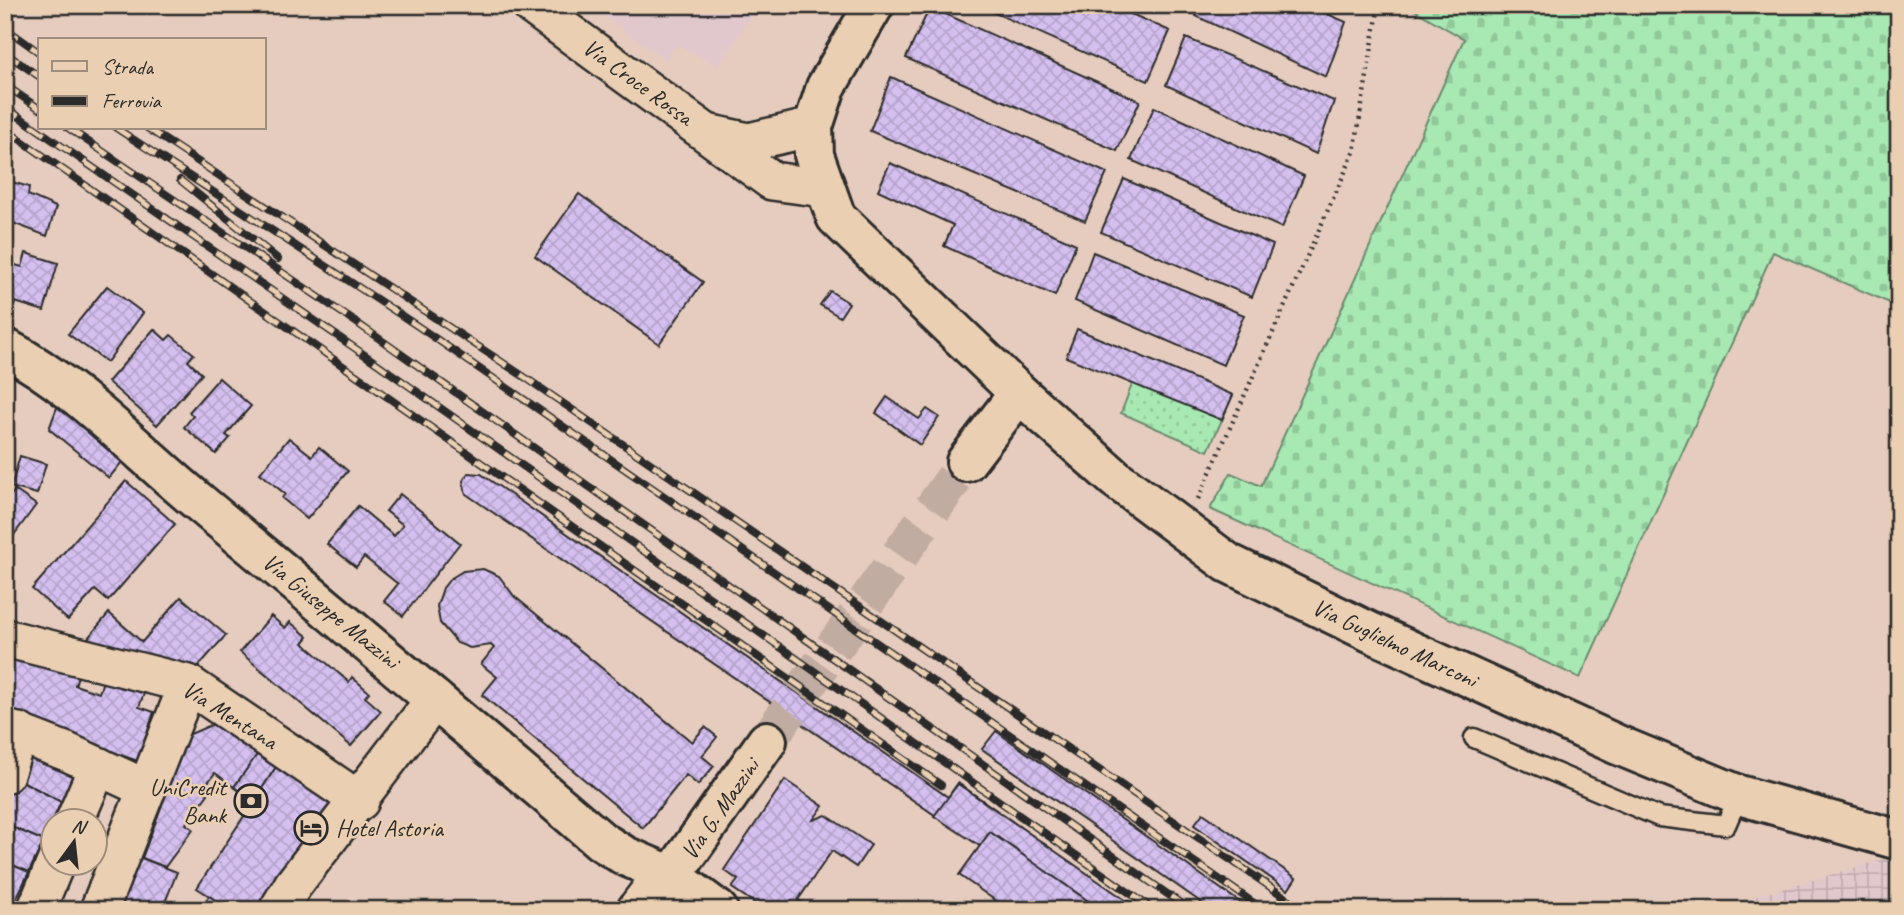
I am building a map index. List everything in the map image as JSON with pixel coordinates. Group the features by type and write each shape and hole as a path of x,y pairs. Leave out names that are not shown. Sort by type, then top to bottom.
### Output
{"street":[{"name":"Via Croce Rossa","path":"531,5 772,181 824,188"},
{"path":"711,134 749,142 813,127 826,87 874,5"},
{"name":"Via Guglielmo Marconi","path":"813,127 814,155 836,217 1019,393 1116,479 1183,532 1228,563 1370,632 1618,745 1738,795 1899,840"},
{"name":"Via Giuseppe Mazzini","path":"5,348 57,379 601,841 667,886"},
{"path":"966,462 1019,393"},
{"name":"Via Mentana","path":"5,638 188,684 360,801"},
{"path":"99,910 188,684"},
{"path":"278,910 293,885 360,801 435,699"},
{"path":"5,774 12,730 147,789"},
{"name":"Via G. Mazzini","path":"718,910 667,886 767,741"},
{"path":"81,806 98,766"},
{"path":"36,910 51,876"},
{"path":"630,910 667,886"}],"lane":[{"path":"1474,738 1659,817 1705,825 1726,825 1738,795"}],"path":[{"path":"1183,532 1354,152 1379,5"}],"shaded area":[{"path":"588,5 759,5 718,66 677,45 665,60"},
{"path":"1899,855 1899,910 1710,910"}],"green space":[{"path":"1406,5 1899,5 1899,307 1773,252 1580,678 1210,509 1231,473 1261,486 1464,39"},
{"path":"1133,382 1222,420 1208,451 1121,413"}],"building":[{"path":"977,5 1111,5 1170,31 1148,81"},
{"path":"1200,5 1307,5 1346,22 1326,77 1196,16"},
{"path":"930,7 1140,101 1117,151 906,58"},
{"path":"1186,38 1334,101 1316,154 1166,85"},
{"path":"891,77 1107,173 1085,221 870,131"},
{"path":"1154,107 1304,176 1282,228 1131,160"},
{"path":"890,163 1076,244 1055,296 944,246 953,225 878,190"},
{"path":"1124,179 1273,245 1252,297 1101,232"},
{"path":"5,180 29,187 28,195 56,207 47,236 5,220"},
{"path":"579,194 703,282 659,344 535,256"},
{"path":"1093,252 1244,315 1223,365 1075,301"},
{"path":"26,253 58,263 44,311 15,302 13,309 5,306 5,262 22,267"},
{"path":"107,286 143,313 107,362 68,334"},
{"path":"830,291 849,303 840,317 820,305"},
{"path":"154,329 166,340 171,335 194,354 188,361 202,374 157,425 108,382"},
{"path":"1077,329 1233,395 1222,420 1066,357"},
{"path":"219,378 251,406 226,435 230,438 216,454 184,427 193,416 189,412"},
{"path":"887,397 919,419 927,409 939,417 920,445 876,413"},
{"path":"59,402 126,457 109,478 49,429"},
{"path":"289,438 312,456 319,447 348,471 307,519 282,498 285,494 260,473"},
{"path":"20,456 46,464 37,494 11,487"},
{"path":"468,473 481,474 948,797 958,783 1137,910 1103,910 990,832 980,846 466,494 463,481"},
{"path":"126,481 175,524 108,601 95,590 68,620 32,589"},
{"path":"15,490 36,505 5,547 5,503"},
{"path":"400,494 460,543 403,616 384,601 398,584 364,557 356,567 327,544 358,506 394,536 403,525 386,511"},
{"path":"483,569 499,576 514,596 692,742 705,727 717,737 702,756 714,766 698,785 686,775 643,828 482,695 497,677 481,664 494,648 491,645 470,648 457,643 440,623 437,606 443,588 450,579 463,571"},
{"path":"181,597 226,635 189,677 82,645 109,613 142,642"},
{"path":"271,616 285,628 290,622 308,637 303,643 349,682 352,677 369,692 365,697 381,711 351,746 240,652"},
{"path":"5,650 81,667 75,685 99,693 105,675 146,688 139,707 154,712 138,761 5,716"},
{"path":"218,722 259,752 234,787 215,773 202,790 208,794 186,824 193,829 165,867 142,858 188,735"},
{"path":"996,731 1251,910 1212,910 982,749"},
{"path":"28,743 79,762 61,802 16,778"},
{"path":"259,752 278,764 254,801 234,787"},
{"path":"278,764 333,800 262,910 231,910 197,888"},
{"path":"16,778 61,802 59,806 38,806 38,838 5,824 5,807"},
{"path":"785,780 823,806 813,820 826,815 871,845 856,867 832,851 798,900 813,910 769,910 732,888 738,880 724,870"},
{"path":"958,784 1140,910 1101,910 990,832 980,846 934,816"},
{"path":"1203,813 1296,878 1288,890 1194,825"},
{"path":"5,824 38,838 38,853 29,872 5,862"},
{"path":"990,832 1101,910 1009,910 959,875"},
{"path":"131,854 177,872 162,910 107,910"},
{"path":"5,862 29,872 11,910 5,910"},
{"path":"209,896 231,910 199,910"}],"tunnel":[{"path":"767,741 966,462"}],"railway":[{"path":"5,28 38,52"},
{"path":"5,53 38,76"},
{"path":"5,85 38,108"},
{"path":"5,107 38,130"},
{"path":"5,129 941,785"},
{"path":"38,130 375,362 1154,910"},
{"path":"71,130 357,323 1190,910"},
{"path":"119,130 419,327 1264,910"},
{"path":"150,130 526,378 1304,910"},
{"path":"180,180 278,259"}],"place":[{"name":"UniCredit Bank","path":"251,801"},
{"name":"Hotel Astoria","path":"311,828"}]}
